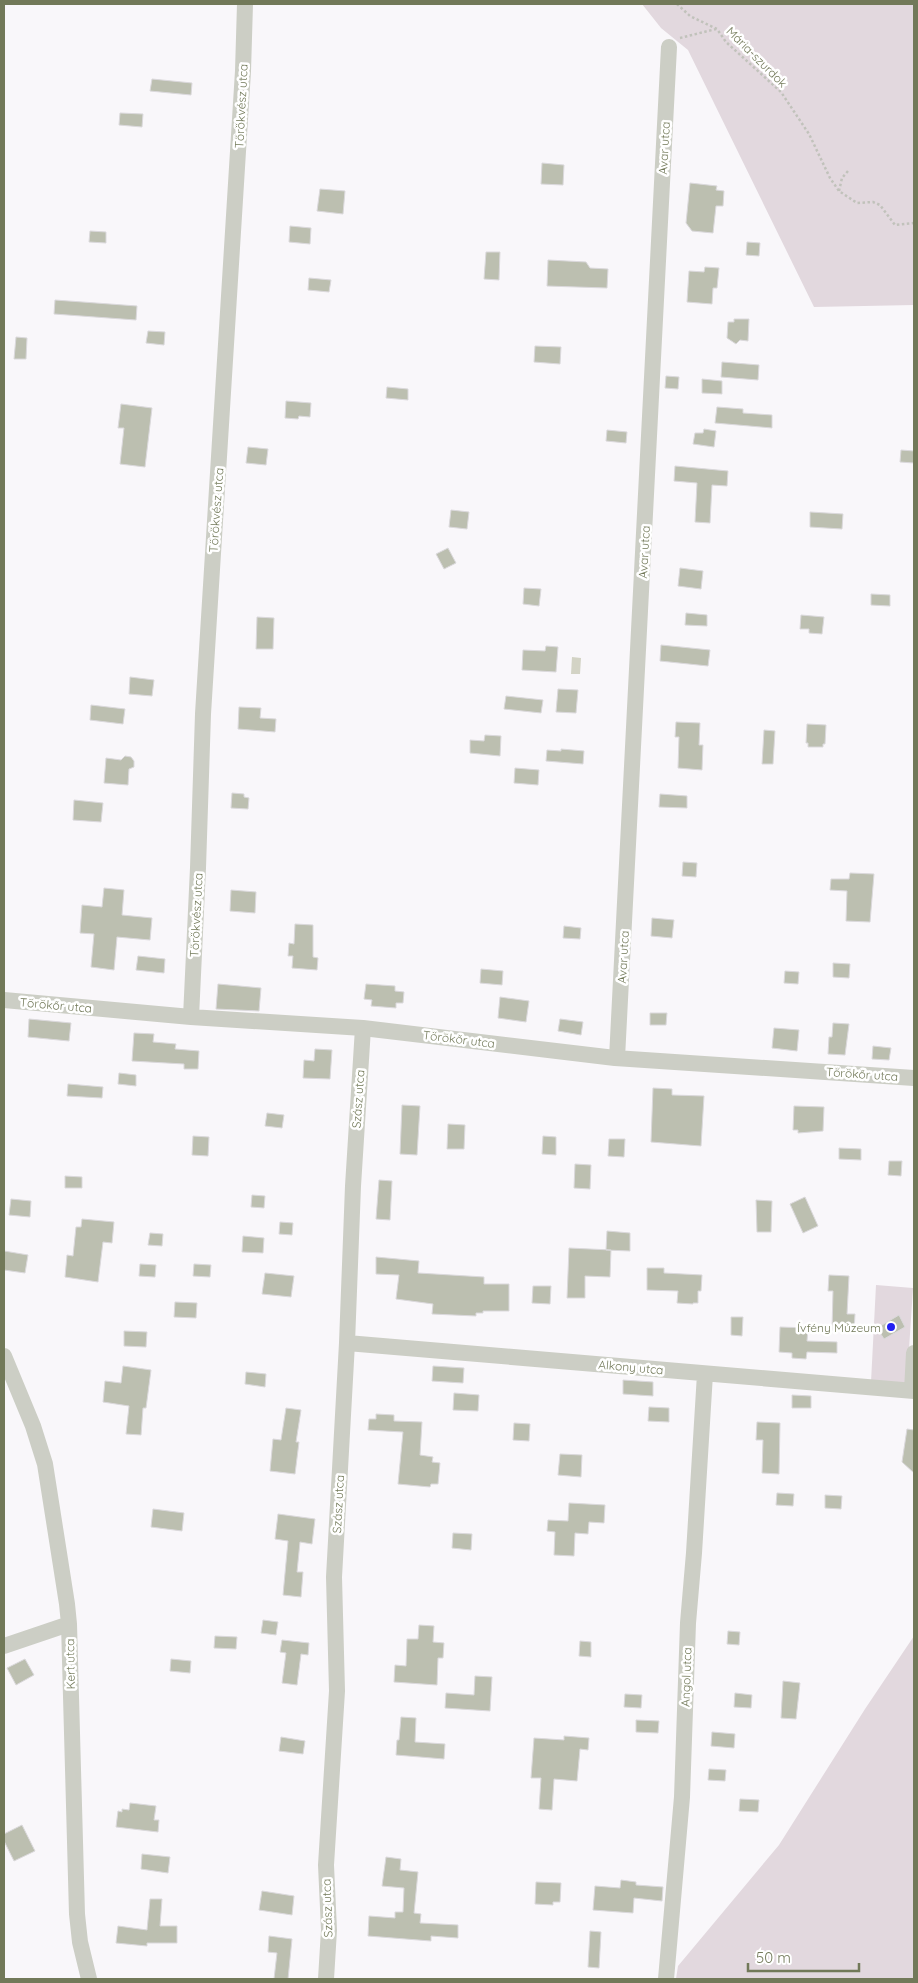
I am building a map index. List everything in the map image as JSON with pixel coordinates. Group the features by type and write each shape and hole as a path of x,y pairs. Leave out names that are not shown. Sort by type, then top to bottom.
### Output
{"street":[{"name":"Törökvész utca","path":"191,1017 203,705 246,4"},
{"name":"Avar utca","path":"617,1058 675,42"},
{"name":"Törökőr utca","path":"4,1000 191,1017 363,1028 617,1058 914,1078"},
{"name":"Szász utca","path":"326,1979 329,1930 326,1865 337,1691 334,1577 347,1343 353,1186 363,1028"},
{"name":"Alkony utca","path":"347,1343 913,1391"},
{"path":"913,1391 914,1352"},
{"name":"Kert utca","path":"4,1356 33,1426 45,1464 69,1624 77,1914 80,1942 89,1979"},
{"name":"Angol utca","path":"666,1979 682,1798 688,1623 695,1543 705,1374"},
{"path":"4,1646 69,1624"}],"path":[{"name":"Mária-szurdok","path":"676,4 690,16 717,29 726,42 781,92 809,134 830,178 839,191 857,203 873,202 880,205 895,224 914,223"},
{"path":"675,42 717,29"},
{"path":"839,191 842,178 848,171"}],"shaded area":[{"path":"642,4 914,4 914,305 814,307 688,50 661,28"},
{"path":"572,657 581,658 580,674 571,674"},
{"path":"876,1285 913,1288 907,1380 903,1384 871,1382"},
{"path":"914,1636 914,1979 676,1979 678,1966 779,1845 865,1709"}],"building":[{"path":"152,79 192,83 191,95 150,91"},
{"path":"120,113 143,114 142,127 119,125"},
{"path":"542,163 564,165 563,185 541,184"},
{"path":"690,183 717,186 716,190 724,191 723,206 716,206 713,233 692,231 686,223"},
{"path":"320,189 345,191 343,214 317,211"},
{"path":"290,226 311,228 310,244 289,242"},
{"path":"90,231 106,232 106,243 89,242"},
{"path":"747,242 760,243 759,256 746,255"},
{"path":"486,252 500,252 499,280 484,279"},
{"path":"548,260 586,262 590,268 608,269 607,288 547,286"},
{"path":"705,267 719,268 717,288 713,288 712,304 687,302 689,271 704,272"},
{"path":"309,278 331,280 329,292 308,290"},
{"path":"55,300 137,306 136,320 54,314"},
{"path":"734,319 749,319 748,341 740,340 736,344 727,338 728,322 734,322"},
{"path":"148,331 165,332 164,345 146,343"},
{"path":"16,337 27,338 26,359 14,359"},
{"path":"535,346 561,347 560,364 534,362"},
{"path":"722,362 759,365 758,380 721,377"},
{"path":"666,376 679,377 678,389 665,388"},
{"path":"702,379 722,381 722,394 702,393"},
{"path":"387,387 408,389 408,400 386,398"},
{"path":"286,401 311,403 310,417 299,416 298,419 285,418"},
{"path":"121,404 152,408 145,467 120,464 124,428 118,428"},
{"path":"717,407 743,409 743,413 772,415 772,428 715,423"},
{"path":"704,429 716,431 714,447 693,444 695,433 703,433"},
{"path":"607,430 627,432 626,443 606,441"},
{"path":"248,447 268,449 266,465 246,463"},
{"path":"901,450 914,451 914,463 900,462"},
{"path":"675,466 728,471 727,486 712,485 710,523 695,522 697,483 674,481"},
{"path":"451,510 469,512 467,529 449,527"},
{"path":"810,512 843,514 842,529 810,527"},
{"path":"448,548 456,563 444,569 436,554"},
{"path":"680,568 703,571 701,589 678,586"},
{"path":"524,588 541,589 539,606 523,604"},
{"path":"871,594 890,595 890,606 871,605"},
{"path":"686,613 707,615 707,626 685,625"},
{"path":"801,615 824,617 822,634 809,633 809,629 800,629"},
{"path":"257,617 274,618 273,649 256,649"},
{"path":"661,645 710,650 708,666 660,661"},
{"path":"546,646 558,647 556,672 522,670 523,650 545,651"},
{"path":"130,677 154,680 152,696 129,694"},
{"path":"558,689 578,690 576,713 556,712"},
{"path":"506,696 543,700 541,713 504,709"},
{"path":"91,705 125,709 123,724 90,720"},
{"path":"239,707 261,708 260,718 276,719 275,732 238,729"},
{"path":"676,722 700,723 699,745 703,745 702,770 678,768 679,737 675,737"},
{"path":"807,724 826,725 825,744 823,744 823,747 808,747 808,743 806,743"},
{"path":"764,730 775,731 773,764 762,764"},
{"path":"485,735 501,736 500,756 470,753 470,740 484,741"},
{"path":"561,749 584,751 583,764 546,761 547,750 561,751"},
{"path":"125,756 131,757 134,761 134,767 129,769 128,785 104,783 106,758 121,760"},
{"path":"515,768 539,770 538,785 514,783"},
{"path":"232,793 244,794 244,797 249,798 248,809 231,808"},
{"path":"660,794 687,796 687,808 659,807"},
{"path":"74,800 103,803 101,822 73,820"},
{"path":"683,862 697,863 696,877 682,876"},
{"path":"850,873 874,874 870,922 846,921 847,891 830,890 831,879 849,879"},
{"path":"104,888 124,890 122,915 152,918 150,940 117,937 114,970 91,967 94,934 80,933 82,905 102,907"},
{"path":"231,890 256,892 255,913 230,911"},
{"path":"652,918 674,920 672,938 651,936"},
{"path":"295,924 313,925 313,957 318,958 317,970 292,968 293,956 288,956 289,943 294,944"},
{"path":"564,926 581,928 580,939 563,938"},
{"path":"138,956 165,959 164,973 136,970"},
{"path":"833,963 850,964 849,978 833,977"},
{"path":"481,969 503,971 502,985 480,983"},
{"path":"785,971 799,972 798,984 784,983"},
{"path":"218,984 261,988 259,1011 216,1009"},
{"path":"366,984 395,986 395,991 404,992 403,1003 396,1003 396,1008 371,1006 372,1000 364,999"},
{"path":"500,997 529,1001 526,1022 498,1018"},
{"path":"650,1013 667,1013 666,1025 650,1025"},
{"path":"29,1019 71,1023 69,1041 28,1037"},
{"path":"560,1019 583,1022 581,1035 558,1031"},
{"path":"833,1023 849,1024 845,1055 828,1054 829,1037 832,1037"},
{"path":"774,1028 799,1030 797,1051 772,1048"},
{"path":"134,1033 154,1034 153,1042 176,1044 175,1049 199,1051 198,1069 184,1069 184,1064 132,1061"},
{"path":"873,1046 891,1048 889,1060 872,1059"},
{"path":"315,1049 332,1050 330,1079 303,1078 304,1060 314,1061"},
{"path":"119,1073 136,1075 136,1086 118,1084"},
{"path":"68,1084 103,1087 102,1098 67,1096"},
{"path":"653,1088 672,1089 672,1095 704,1096 701,1146 651,1142"},
{"path":"402,1105 420,1106 417,1155 400,1154"},
{"path":"794,1106 824,1107 823,1131 798,1133 798,1130 793,1130"},
{"path":"267,1113 284,1115 282,1128 265,1126"},
{"path":"448,1124 465,1125 464,1149 447,1149"},
{"path":"193,1136 209,1137 208,1156 192,1155"},
{"path":"543,1136 556,1137 556,1155 542,1154"},
{"path":"609,1139 625,1139 624,1157 608,1156"},
{"path":"839,1148 861,1149 861,1160 839,1159"},
{"path":"889,1161 902,1161 901,1176 888,1175"},
{"path":"575,1164 591,1165 590,1189 574,1188"},
{"path":"65,1176 82,1177 82,1188 65,1188"},
{"path":"379,1180 392,1181 390,1220 376,1219"},
{"path":"252,1195 265,1196 264,1208 251,1207"},
{"path":"805,1197 818,1226 803,1233 790,1204"},
{"path":"11,1199 31,1201 30,1217 9,1215"},
{"path":"756,1200 772,1201 771,1232 757,1232"},
{"path":"82,1219 114,1222 112,1243 103,1242 98,1282 65,1277 67,1255 73,1256 76,1227 81,1227"},
{"path":"280,1222 293,1223 292,1235 279,1234"},
{"path":"607,1231 630,1233 630,1251 606,1250"},
{"path":"150,1233 163,1234 162,1246 148,1245"},
{"path":"243,1236 264,1238 263,1253 242,1252"},
{"path":"569,1248 611,1250 610,1277 585,1276 585,1298 567,1298"},
{"path":"4,1251 28,1255 25,1273 4,1270"},
{"path":"376,1257 419,1261 418,1273 484,1277 484,1284 509,1284 509,1311 483,1311 483,1313 476,1313 476,1316 432,1314 433,1304 396,1299 399,1275 376,1274"},
{"path":"140,1264 156,1265 155,1277 139,1276"},
{"path":"194,1264 211,1265 210,1277 193,1276"},
{"path":"647,1268 664,1268 664,1273 702,1275 701,1291 698,1291 698,1303 677,1303 678,1291 647,1290"},
{"path":"265,1273 294,1276 291,1297 262,1294"},
{"path":"829,1275 849,1276 847,1314 855,1314 854,1331 832,1330 833,1291 828,1291"},
{"path":"533,1286 551,1286 550,1304 532,1303"},
{"path":"175,1302 197,1303 196,1318 174,1317"},
{"name":"Ívfény Múzeum","path":"899,1315 905,1327 884,1339 877,1328"},
{"path":"731,1317 743,1317 742,1336 731,1335"},
{"path":"780,1327 808,1328 807,1341 837,1342 837,1353 807,1352 806,1359 792,1358 792,1353 779,1352"},
{"path":"124,1331 147,1332 146,1347 124,1346"},
{"path":"123,1366 151,1370 146,1408 143,1408 141,1435 126,1434 129,1406 103,1402 105,1381 121,1383"},
{"path":"433,1366 464,1368 463,1383 432,1381"},
{"path":"246,1372 266,1374 265,1387 245,1384"},
{"path":"623,1380 653,1382 653,1396 623,1394"},
{"path":"454,1393 479,1395 478,1411 453,1410"},
{"path":"792,1395 811,1396 811,1408 792,1408"},
{"path":"649,1407 669,1408 669,1422 648,1421"},
{"path":"286,1408 301,1410 296,1442 299,1442 295,1474 270,1471 273,1439 281,1440"},
{"path":"376,1414 394,1415 394,1421 422,1422 420,1455 433,1457 432,1462 440,1463 438,1484 431,1484 430,1487 398,1484 403,1432 368,1430 369,1419 376,1419"},
{"path":"757,1422 780,1423 779,1474 762,1473 763,1440 756,1440"},
{"path":"514,1423 530,1424 529,1441 513,1440"},
{"path":"907,1429 914,1430 914,1473 902,1462"},
{"path":"560,1454 582,1455 581,1477 558,1475"},
{"path":"777,1493 794,1494 793,1506 776,1505"},
{"path":"825,1495 842,1496 841,1509 825,1508"},
{"path":"569,1503 605,1505 604,1523 589,1522 588,1534 575,1533 574,1556 554,1555 555,1532 547,1531 548,1520 568,1521"},
{"path":"153,1509 184,1513 182,1531 151,1527"},
{"path":"278,1514 315,1519 312,1544 300,1542 297,1572 303,1572 301,1597 283,1595 288,1541 275,1539"},
{"path":"453,1533 472,1534 471,1550 452,1548"},
{"path":"263,1620 278,1622 276,1635 261,1633"},
{"path":"419,1625 434,1626 433,1642 444,1643 443,1658 438,1658 437,1685 394,1682 395,1665 406,1666 407,1639 418,1639"},
{"path":"728,1631 740,1632 739,1645 727,1644"},
{"path":"215,1636 237,1637 236,1649 214,1648"},
{"path":"282,1640 309,1643 308,1655 301,1654 297,1685 282,1683 286,1653 280,1652"},
{"path":"580,1641 591,1642 591,1657 579,1656"},
{"path":"25,1659 34,1675 16,1685 7,1668"},
{"path":"171,1659 191,1661 190,1673 170,1671"},
{"path":"475,1676 492,1677 490,1711 445,1708 446,1693 474,1695"},
{"path":"783,1681 800,1683 796,1719 781,1718"},
{"path":"735,1693 752,1695 751,1708 734,1707"},
{"path":"625,1694 642,1695 641,1708 624,1707"},
{"path":"401,1717 416,1718 415,1742 445,1744 444,1759 396,1755"},
{"path":"636,1720 659,1721 658,1733 636,1732"},
{"path":"712,1732 735,1734 734,1748 711,1746"},
{"path":"564,1736 589,1738 588,1750 580,1749 577,1781 554,1779 552,1810 539,1809 541,1778 531,1778 534,1738 564,1740"},
{"path":"281,1737 305,1741 303,1754 279,1751"},
{"path":"709,1769 726,1770 725,1781 708,1780"},
{"path":"740,1799 759,1800 758,1812 739,1811"},
{"path":"130,1803 156,1806 154,1820 159,1820 158,1832 116,1827 118,1811 122,1812 122,1809 129,1810"},
{"path":"22,1825 35,1851 14,1861 4,1841 4,1834"},
{"path":"142,1854 170,1857 168,1873 141,1869"},
{"path":"386,1857 401,1859 400,1870 418,1872 414,1913 421,1914 420,1923 458,1925 458,1938 431,1936 431,1941 368,1936 369,1916 395,1918 395,1912 403,1912 404,1888 382,1886"},
{"path":"621,1880 636,1882 636,1885 663,1887 662,1901 634,1898 633,1913 593,1910 595,1886 620,1888"},
{"path":"536,1882 561,1883 560,1902 553,1902 553,1905 535,1904"},
{"path":"262,1891 294,1896 292,1915 259,1910"},
{"path":"150,1899 162,1899 160,1926 177,1926 177,1943 147,1943 147,1946 116,1943 118,1926 147,1930"},
{"path":"590,1931 601,1932 599,1968 588,1967"},
{"path":"269,1936 292,1939 288,1979 274,1979 277,1953 268,1952"}],"place":[{"name":"Ívfény Múzeum","path":"891,1327"}]}
